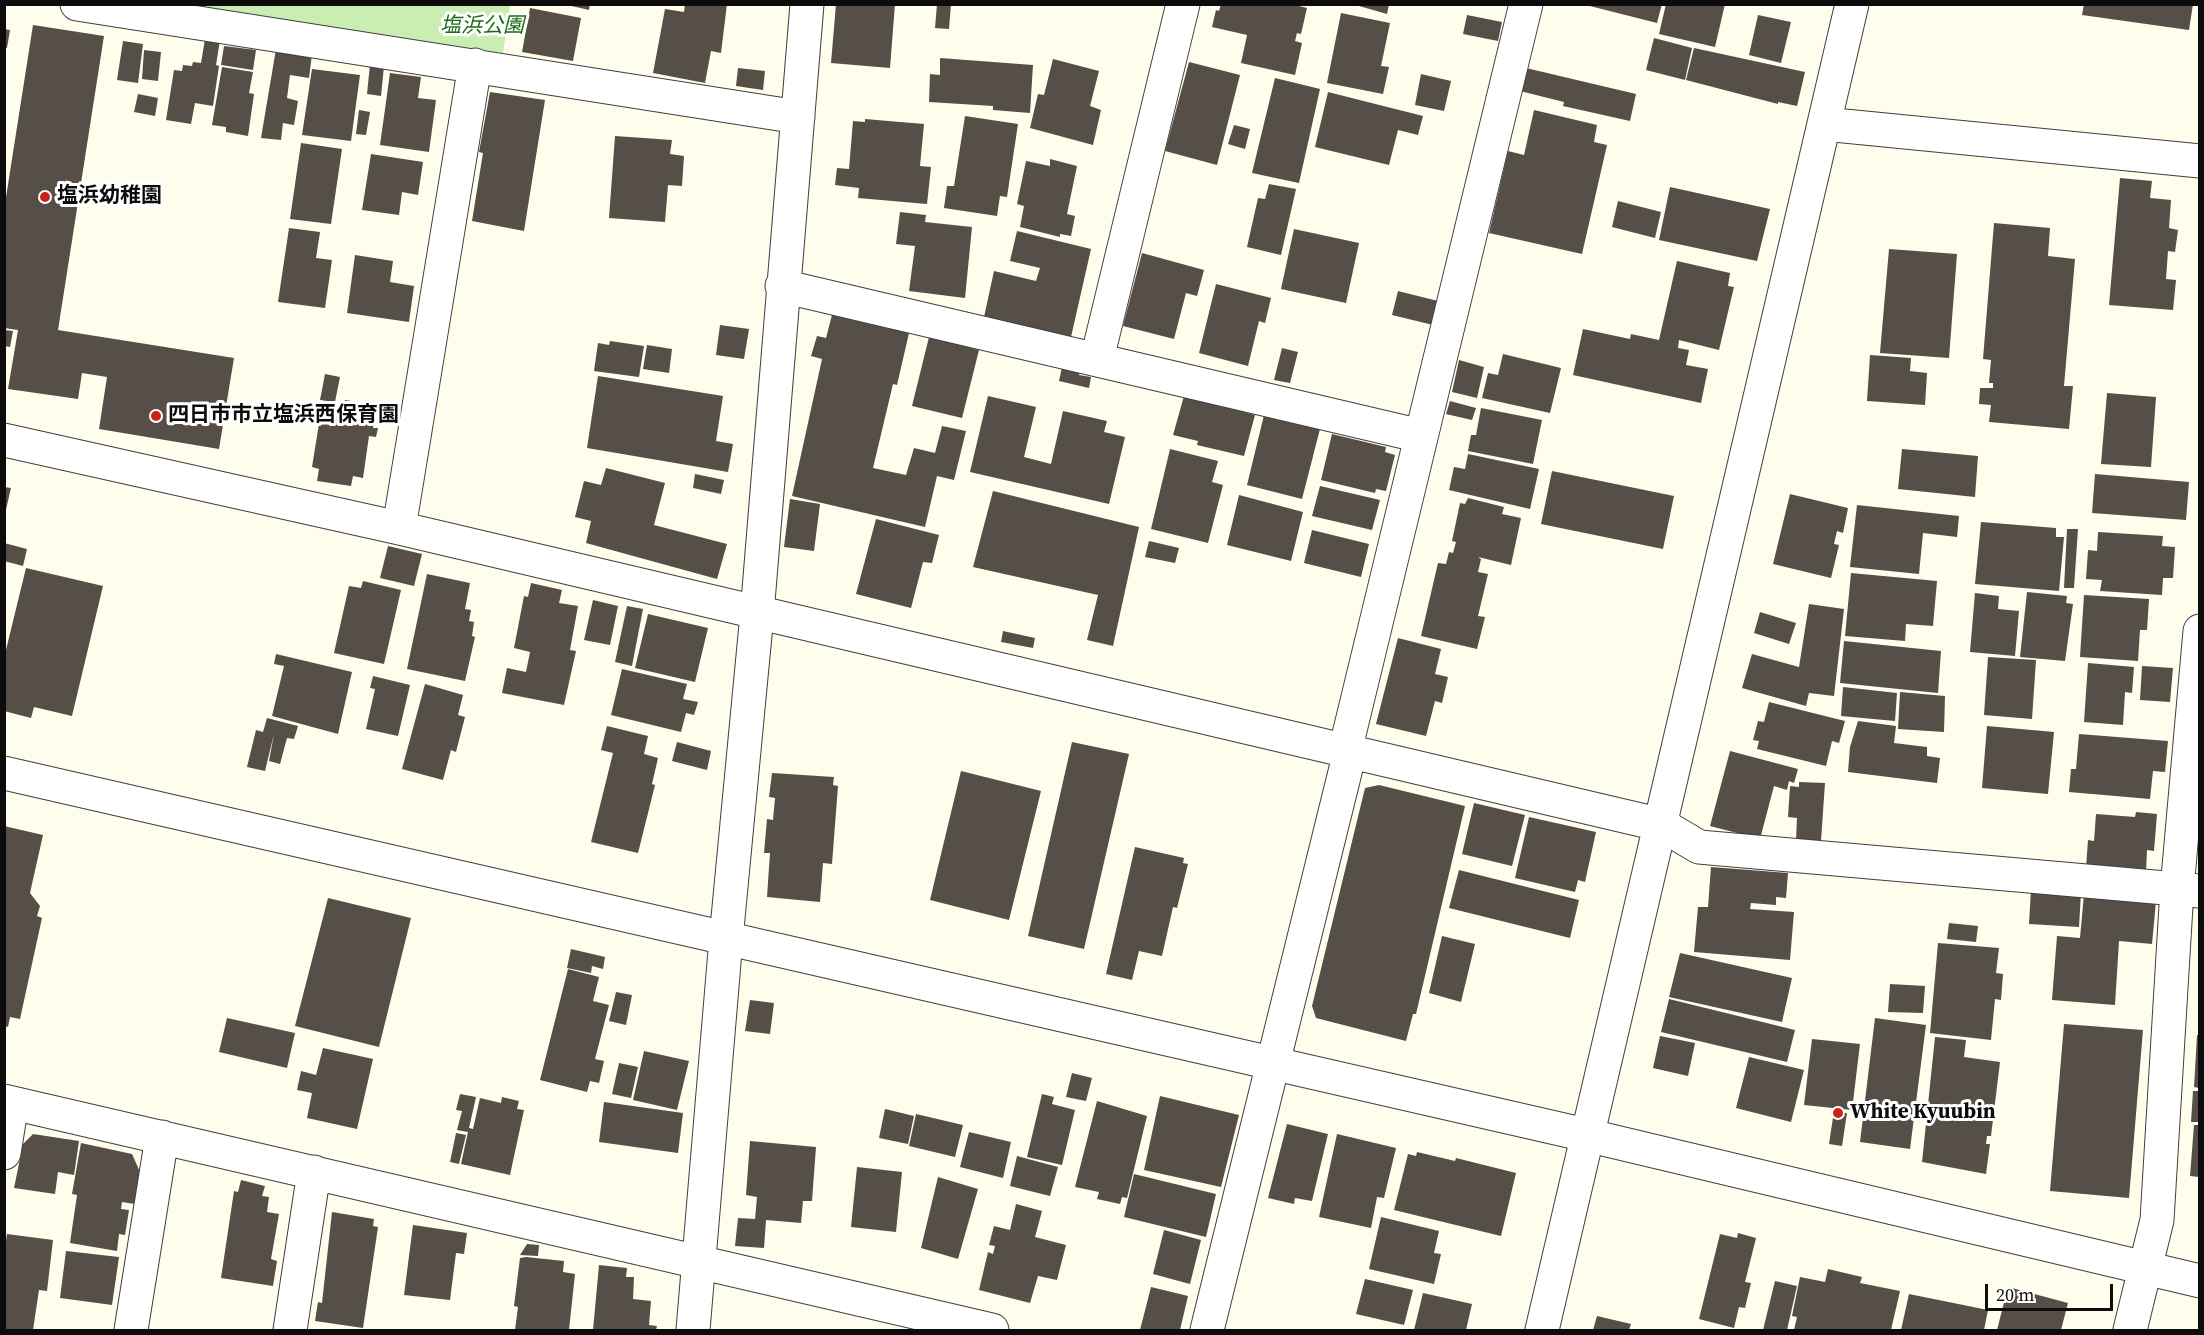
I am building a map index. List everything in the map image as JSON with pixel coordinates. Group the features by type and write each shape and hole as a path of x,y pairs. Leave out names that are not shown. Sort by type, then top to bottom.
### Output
{"street":[{"path":"77,4 798,117"},
{"path":"693,1330 726,939 757,614 782,286 807,4"},
{"path":"1097,359 1183,4"},
{"path":"1208,1330 1526,4"},
{"path":"1542,1330 1586,1135 1662,825 1852,4"},
{"path":"399,528 475,65"},
{"path":"1824,124 2199,161"},
{"path":"782,286 1421,436"},
{"path":"4,440 399,528 1662,825 1699,847 2188,890"},
{"path":"2130,1330 2157,1220 2188,890 2199,631"},
{"path":"4,773 1272,1065 1586,1135 2199,1281"},
{"path":"4,1153 8,1102 698,1263 872,1317 992,1330"},
{"path":"131,1330 162,1137"},
{"path":"290,1330 314,1172"}],"green space":[{"name":"塩浜公園","path":"182,5 510,5 503,53"}],"building":[{"path":"563,4 590,4 589,10"},
{"path":"685,4 727,4 721,53 711,51 705,83 653,73 665,9 684,12"},
{"path":"836,4 895,4 890,68 831,63"},
{"path":"937,4 951,4 949,29 935,28"},
{"path":"1221,4 1291,4 1307,8 1301,34 1297,33 1295,41 1302,43 1295,75 1241,63 1247,35 1212,27 1216,10 1219,11"},
{"path":"1352,4 1389,4 1387,14"},
{"path":"1582,4 1662,4 1657,23"},
{"path":"1666,4 1725,4 1715,47 1659,34"},
{"path":"2084,4 2193,4 2189,30 2082,15"},
{"path":"530,8 581,18 573,61 522,52"},
{"path":"1341,13 1390,23 1381,66 1389,67 1383,94 1327,83"},
{"path":"1467,15 1502,22 1498,41 1463,34"},
{"path":"1758,15 1791,22 1781,63 1749,55"},
{"path":"33,25 104,36 58,330 234,358 219,449 99,429 107,377 82,373 78,399 8,389 18,330 4,328 4,210"},
{"path":"4,29 10,30 7,48 4,47"},
{"path":"1654,38 1692,48 1685,80 1646,70"},
{"path":"205,39 220,40 213,106 195,103 191,124 166,120 174,70 182,71 183,65 192,66 193,62 201,63"},
{"path":"123,41 143,44 138,83 117,80"},
{"path":"224,46 256,50 253,70 221,65"},
{"path":"1694,48 1805,72 1797,106 1778,102 1778,104 1686,80"},
{"path":"276,49 312,54 309,78 290,75 287,98 298,101 294,125 283,123 281,140 261,138"},
{"path":"144,50 161,52 158,81 142,79"},
{"path":"940,58 1033,65 1030,113 993,110 993,106 929,102 930,74 940,75"},
{"path":"1053,59 1099,71 1090,106 1101,110 1093,145 1030,128 1038,94 1044,95"},
{"path":"1189,62 1240,75 1217,165 1165,151"},
{"path":"370,64 384,66 381,96 367,94"},
{"path":"222,67 253,72 249,93 254,94 248,136 226,132 226,127 212,125"},
{"path":"738,68 765,71 763,90 736,86"},
{"path":"1526,68 1636,94 1630,121 1563,106 1564,102 1520,91"},
{"path":"312,69 360,75 351,141 302,135"},
{"path":"390,73 421,77 418,98 436,100 429,152 380,145"},
{"path":"1421,74 1451,81 1444,111 1415,105"},
{"path":"1275,78 1320,89 1299,183 1252,173"},
{"path":"490,92 545,100 524,231 472,221 483,153 479,152"},
{"path":"1328,92 1423,116 1418,135 1398,130 1389,165 1315,147"},
{"path":"138,94 158,98 155,116 134,112"},
{"path":"359,110 370,112 366,135 356,134"},
{"path":"1534,110 1597,125 1594,142 1607,145 1582,254 1489,233 1508,151 1524,155"},
{"path":"965,116 1018,124 1007,197 1000,196 997,216 944,208 947,186 954,186"},
{"path":"865,119 924,124 920,166 931,167 927,204 858,198 859,188 835,185 837,168 849,169 853,121 865,122"},
{"path":"1234,125 1250,129 1245,149 1228,144"},
{"path":"615,136 672,140 670,154 684,156 682,186 668,185 665,222 609,218"},
{"path":"301,143 342,149 331,224 290,219"},
{"path":"371,154 423,162 418,195 402,192 399,215 362,210"},
{"path":"1050,159 1077,166 1067,214 1075,216 1071,236 1060,234 1060,237 1020,227 1024,206 1017,204 1026,161 1050,166"},
{"path":"2120,178 2152,181 2150,198 2171,200 2169,228 2178,230 2175,252 2168,251 2166,279 2176,280 2173,310 2109,305"},
{"path":"1269,184 1296,189 1281,255 1247,247 1258,198 1265,199"},
{"path":"1670,187 1770,209 1757,261 1659,240"},
{"path":"1618,201 1661,212 1655,238 1612,227"},
{"path":"900,212 926,215 925,222 972,227 965,298 909,291 915,246 896,244"},
{"path":"1994,223 2050,228 2048,256 2075,259 2064,386 2073,386 2069,429 1989,422 1991,405 1979,404 1980,388 1993,388 1993,383 1989,383 1991,360 1983,359"},
{"path":"289,228 320,232 316,258 332,260 325,308 278,302"},
{"path":"1294,229 1359,243 1346,303 1281,289"},
{"path":"1017,231 1091,249 1071,337 984,317 994,271 1036,281 1040,268 1010,261"},
{"path":"1889,249 1957,254 1949,358 1880,353"},
{"path":"1142,253 1204,270 1197,296 1186,293 1174,339 1123,326"},
{"path":"355,255 393,261 390,282 414,286 409,322 347,313"},
{"path":"1677,261 1730,273 1728,286 1734,287 1719,350 1679,340 1678,348 1689,350 1686,365 1708,369 1701,403 1573,375 1583,329 1630,339 1631,334 1659,340"},
{"path":"1216,284 1271,298 1265,323 1259,321 1248,366 1199,353"},
{"path":"1398,291 1438,301 1433,325 1392,315"},
{"path":"832,315 909,333 897,385 893,384 873,468 906,475 914,448 935,453 942,426 966,431 954,480 937,476 925,527 792,496 822,359 811,356 817,336 826,338"},
{"path":"720,325 749,329 744,359 716,355"},
{"path":"4,330 13,331 10,347 4,346"},
{"path":"929,337 979,350 962,418 912,406"},
{"path":"610,341 644,346 639,377 594,371 598,343 609,345"},
{"path":"647,345 672,349 669,373 643,369"},
{"path":"1282,348 1298,352 1290,383 1274,380"},
{"path":"1503,354 1561,368 1550,413 1482,398 1488,373 1498,375"},
{"path":"1870,355 1911,358 1910,371 1927,373 1925,405 1867,401"},
{"path":"1459,360 1484,367 1477,398 1452,392"},
{"path":"1062,367 1080,371 1079,375 1091,377 1089,388 1059,381"},
{"path":"325,374 340,377 335,402 320,400"},
{"path":"598,376 723,396 716,441 733,444 728,472 587,448"},
{"path":"2107,393 2156,397 2151,467 2101,464"},
{"path":"988,396 1036,407 1024,457 1051,464 1063,411 1107,421 1104,432 1125,437 1109,504 970,472"},
{"path":"1184,396 1255,415 1244,456 1197,445 1198,441 1173,435"},
{"path":"345,400 377,405 373,428 378,428 376,437 369,436 363,478 353,476 351,486 317,481 319,469 312,467 322,405 344,409"},
{"path":"1450,401 1476,408 1472,420 1446,414"},
{"path":"1481,408 1542,420 1533,464 1468,451 1471,435 1476,435"},
{"path":"1264,415 1320,429 1302,499 1247,485"},
{"path":"1332,434 1386,447 1385,452 1395,455 1386,491 1376,489 1375,493 1321,480"},
{"path":"1170,449 1218,461 1212,482 1223,485 1208,543 1151,529"},
{"path":"1902,449 1978,456 1975,497 1898,489"},
{"path":"1468,454 1539,469 1530,509 1449,490 1454,467 1465,469"},
{"path":"606,468 665,483 654,525 727,544 717,579 586,543 591,521 575,517 584,481 601,485"},
{"path":"1552,471 1674,496 1663,549 1541,524"},
{"path":"695,474 724,480 721,494 693,488"},
{"path":"2095,474 2189,482 2186,520 2092,513"},
{"path":"1320,486 1380,500 1372,530 1312,516"},
{"path":"4,487 11,488 5,514 4,513"},
{"path":"993,491 1139,527 1113,646 1087,640 1098,595 973,567"},
{"path":"1790,494 1848,508 1843,533 1837,531 1834,544 1839,545 1831,578 1773,564"},
{"path":"1239,495 1303,512 1291,561 1227,545"},
{"path":"1468,498 1504,507 1502,514 1521,518 1511,565 1478,557 1481,559 1478,572 1488,574 1478,616 1485,617 1477,649 1421,636 1438,563 1446,564 1449,552 1453,553 1456,542 1452,541 1460,503 1465,504"},
{"path":"790,499 820,504 814,551 784,547"},
{"path":"1857,505 1959,516 1957,537 1923,533 1919,574 1850,567"},
{"path":"876,519 939,535 932,563 923,562 911,608 856,594"},
{"path":"1981,522 2056,528 2056,537 2064,537 2059,591 1975,584"},
{"path":"2067,529 2078,529 2074,588 2064,588"},
{"path":"1312,530 1369,544 1361,577 1304,563"},
{"path":"2098,532 2163,536 2162,546 2175,547 2173,578 2163,578 2162,595 2100,591 2102,580 2086,579 2088,550 2097,551"},
{"path":"1149,541 1179,548 1175,563 1145,557"},
{"path":"4,543 27,549 23,566 4,561"},
{"path":"388,546 422,554 414,586 380,578"},
{"path":"26,568 103,586 72,716 34,707 31,718 4,711 4,658"},
{"path":"1851,573 1937,581 1933,626 1906,624 1905,641 1845,636"},
{"path":"427,574 470,583 465,609 471,610 469,621 474,622 472,636 475,637 465,681 407,669"},
{"path":"363,581 401,590 384,664 334,653 349,586 361,588"},
{"path":"531,583 562,590 559,603 578,606 570,650 576,651 564,705 502,693 507,668 526,672 530,652 514,648 524,596 528,597"},
{"path":"2027,592 2067,596 2066,603 2073,604 2065,661 2020,657"},
{"path":"1975,593 1999,596 1998,609 2019,611 2015,656 1970,652"},
{"path":"2084,595 2149,599 2147,630 2140,630 2138,661 2080,657"},
{"path":"593,600 618,606 610,645 584,640"},
{"path":"1809,604 1844,609 1834,696 1809,693 1806,706 1742,688 1752,654 1799,667"},
{"path":"627,606 643,609 632,666 615,662"},
{"path":"1760,612 1796,623 1789,644 1754,633"},
{"path":"648,614 708,628 695,682 635,668"},
{"path":"1003,631 1035,638 1033,648 1001,642"},
{"path":"1398,638 1441,649 1435,674 1448,677 1442,703 1435,701 1426,736 1376,724"},
{"path":"1844,641 1941,651 1938,693 1840,683"},
{"path":"276,654 352,672 338,734 272,716 284,666 274,664"},
{"path":"1988,657 2036,660 2032,719 1984,715"},
{"path":"2088,663 2134,667 2132,693 2125,692 2123,725 2084,722"},
{"path":"2142,666 2173,668 2170,702 2140,700"},
{"path":"622,669 687,684 683,699 698,702 694,715 686,713 681,732 611,715"},
{"path":"373,676 410,685 398,736 366,729 375,689 370,688"},
{"path":"425,684 463,695 458,715 465,717 456,752 451,750 443,780 402,769"},
{"path":"1843,687 1897,693 1895,721 1841,716"},
{"path":"1900,692 1945,696 1944,732 1898,729"},
{"path":"1769,702 1845,721 1839,743 1832,741 1826,766 1757,749 1759,741 1753,740 1758,721 1764,722"},
{"path":"267,718 298,726 294,739 287,738 280,764 269,761 274,734 265,771 247,767 256,730 263,732"},
{"path":"1858,721 1896,726 1894,743 1927,747 1927,756 1940,758 1937,783 1848,772 1850,747"},
{"path":"607,726 648,736 644,754 658,758 652,784 655,785 638,853 591,842 613,753 601,750"},
{"path":"1987,726 2054,732 2048,794 1982,788"},
{"path":"2079,734 2168,741 2165,772 2153,771 2150,799 2069,792 2071,769 2076,769"},
{"path":"677,742 711,751 707,770 672,761"},
{"path":"1072,742 1129,754 1084,949 1028,936"},
{"path":"1730,751 1798,769 1794,783 1789,781 1787,790 1774,786 1760,839 1710,826"},
{"path":"961,771 1041,791 1009,920 930,900"},
{"path":"772,773 834,777 833,785 838,786 832,864 823,863 820,902 767,897 770,853 764,853 767,819 773,820 775,798 769,797"},
{"path":"1799,782 1825,783 1821,841 1796,840 1797,818 1788,817 1790,786 1799,787"},
{"path":"1379,785 1465,806 1416,1014 1413,1014 1406,1041 1316,1018 1312,1006 1365,788"},
{"path":"1474,803 1525,815 1512,866 1462,854"},
{"path":"2136,812 2157,814 2154,851 2147,850 2146,873 2086,868 2088,840 2094,841 2096,814 2135,817"},
{"path":"1529,817 1596,832 1585,882 1578,880 1575,892 1515,878"},
{"path":"4,826 43,835 30,893 40,906 37,916 42,918 20,1019 10,1017 8,1027 4,1026"},
{"path":"1135,847 1184,858 1183,863 1188,864 1177,908 1173,907 1162,956 1139,951 1132,980 1106,974"},
{"path":"1711,867 1788,873 1786,898 1776,897 1776,905 1751,903 1750,909 1794,912 1790,960 1694,952 1698,907 1708,907"},
{"path":"1459,870 1579,900 1570,938 1449,908"},
{"path":"2031,889 2081,892 2079,927 2029,924"},
{"path":"2084,894 2156,901 2152,944 2119,941 2115,1005 2052,1000 2057,936 2080,938"},
{"path":"328,898 411,918 379,1047 295,1026"},
{"path":"1949,923 1978,926 1976,942 1947,939"},
{"path":"1442,936 1475,944 1461,1002 1429,993"},
{"path":"1938,943 1999,948 1996,973 2003,974 2001,1000 1995,999 1991,1040 1930,1033"},
{"path":"571,949 605,957 603,969 592,966 591,973 567,968"},
{"path":"1680,953 1792,978 1782,1022 1669,997"},
{"path":"568,969 599,977 593,1001 609,1005 595,1059 604,1061 599,1083 590,1081 587,1092 540,1080"},
{"path":"1890,984 1925,986 1923,1013 1888,1012"},
{"path":"616,992 632,995 626,1025 609,1021"},
{"path":"1669,999 1795,1030 1787,1062 1661,1032"},
{"path":"750,1000 774,1003 770,1034 745,1031"},
{"path":"227,1018 295,1033 287,1068 219,1052"},
{"path":"1875,1018 1926,1025 1910,1149 1860,1142"},
{"path":"2064,1024 2143,1030 2129,1198 2050,1191"},
{"path":"2197,1035 2199,1035 2199,1088 2194,1087"},
{"path":"1660,1036 1695,1043 1688,1076 1653,1068"},
{"path":"1935,1037 1966,1040 1964,1057 2000,1062 1991,1136 1987,1136 1986,1144 1990,1144 1986,1174 1922,1162"},
{"path":"1812,1039 1860,1044 1852,1110 1804,1105"},
{"path":"323,1048 373,1059 357,1129 307,1118 312,1093 297,1090 301,1071 316,1075"},
{"path":"644,1051 689,1061 677,1110 633,1100"},
{"path":"1749,1057 1804,1070 1791,1122 1736,1108"},
{"path":"619,1063 638,1067 631,1098 612,1094"},
{"path":"1072,1073 1092,1078 1086,1101 1066,1097"},
{"path":"2193,1091 2199,1091 2199,1122 2191,1122"},
{"path":"460,1094 476,1097 469,1128 473,1129 480,1098 501,1103 502,1097 519,1101 517,1109 524,1110 510,1175 461,1164 468,1132 457,1130 462,1111 456,1110"},
{"path":"1042,1094 1054,1097 1052,1104 1075,1110 1062,1165 1027,1157"},
{"path":"1160,1096 1239,1115 1221,1187 1144,1170"},
{"path":"1097,1101 1147,1116 1127,1198 1122,1197 1120,1204 1097,1199 1099,1192 1075,1187"},
{"path":"604,1102 683,1113 678,1153 599,1142"},
{"path":"885,1109 914,1116 908,1144 879,1138"},
{"path":"1834,1111 1847,1113 1842,1146 1829,1144"},
{"path":"916,1114 963,1125 955,1157 909,1146"},
{"path":"1287,1124 1328,1134 1312,1201 1295,1198 1294,1204 1268,1198"},
{"path":"2194,1125 2199,1125 2199,1177 2190,1176"},
{"path":"969,1132 1011,1142 1003,1178 960,1167"},
{"path":"456,1133 466,1135 459,1164 450,1162"},
{"path":"33,1134 79,1141 74,1175 58,1172 55,1194 14,1188 23,1144"},
{"path":"1337,1134 1396,1148 1384,1198 1377,1197 1371,1228 1319,1217"},
{"path":"750,1141 816,1147 812,1201 803,1201 801,1223 766,1220 764,1248 735,1246 738,1218 755,1219 757,1197 746,1195"},
{"path":"81,1143 132,1154 140,1172 135,1204 122,1202 121,1209 129,1210 125,1235 119,1234 117,1251 70,1243 77,1195 72,1194"},
{"path":"1417,1152 1455,1161 1456,1158 1516,1173 1501,1236 1394,1210 1408,1154 1416,1156"},
{"path":"1017,1156 1058,1167 1050,1196 1010,1186"},
{"path":"857,1167 902,1172 896,1232 851,1227"},
{"path":"1134,1174 1216,1194 1206,1237 1124,1217"},
{"path":"938,1177 978,1189 958,1259 921,1248"},
{"path":"241,1180 265,1186 262,1196 269,1197 267,1212 279,1214 271,1259 277,1261 273,1286 221,1278 234,1191 238,1192"},
{"path":"1016,1204 1042,1211 1035,1237 1066,1245 1057,1280 1038,1276 1030,1303 979,1290 988,1252 993,1254 995,1246 989,1245 994,1226 1010,1230"},
{"path":"332,1212 374,1219 373,1226 378,1227 363,1328 315,1321 318,1302 322,1303"},
{"path":"1381,1217 1439,1231 1434,1253 1441,1254 1434,1284 1369,1269"},
{"path":"413,1225 467,1233 464,1254 456,1253 450,1300 404,1295"},
{"path":"1164,1230 1201,1240 1190,1284 1153,1274"},
{"path":"1738,1233 1756,1238 1745,1282 1751,1283 1745,1308 1739,1307 1734,1328 1699,1319 1720,1234 1737,1238"},
{"path":"7,1234 53,1240 47,1291 39,1290 33,1330 4,1330 4,1254"},
{"path":"527,1244 539,1245 538,1256 520,1255"},
{"path":"66,1251 119,1257 112,1305 60,1298"},
{"path":"520,1258 564,1261 563,1272 575,1274 569,1330 515,1330 518,1307 514,1306"},
{"path":"599,1265 627,1268 626,1277 634,1277 633,1299 651,1301 649,1325 657,1326 656,1330 593,1330"},
{"path":"1828,1269 1862,1277 1860,1283 1900,1291 1891,1330 1794,1330 1797,1317 1792,1316 1800,1277 1825,1282"},
{"path":"1365,1279 1413,1290 1404,1325 1356,1314"},
{"path":"1775,1281 1797,1286 1787,1330 1763,1330"},
{"path":"1151,1287 1188,1296 1180,1330 1140,1330"},
{"path":"2008,1287 2068,1303 2061,1330 1997,1330"},
{"path":"1423,1293 1472,1304 1466,1330 1414,1330"},
{"path":"1909,1294 1988,1310 1984,1330 1901,1330"},
{"path":"1597,1316 1631,1324 1629,1330 1593,1330"}],"place":[{"name":"塩浜幼稚園","path":"45,197"},
{"name":"四日市市立塩浜西保育園","path":"156,416"},
{"name":"White Kyuubin","path":"1838,1113"}]}
